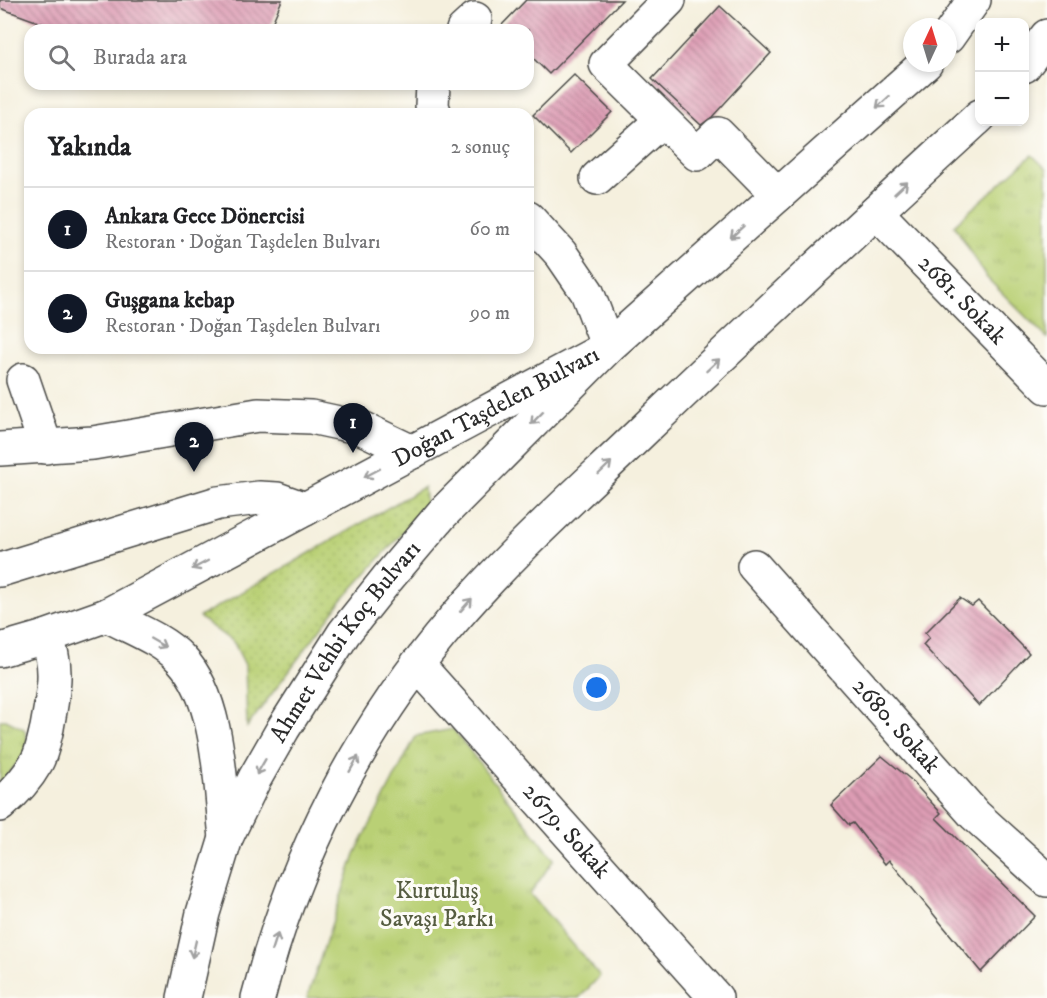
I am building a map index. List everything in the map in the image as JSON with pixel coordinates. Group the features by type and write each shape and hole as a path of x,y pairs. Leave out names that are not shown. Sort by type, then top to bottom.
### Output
{"street":[{"path":"669,0 606,64 697,154 718,135 778,195"},
{"path":"957,24 974,0"},
{"path":"1029,59 1047,36"},
{"path":"1029,80 1047,67"},
{"name":"Doğan Taşdelen Bulvarı","path":"0,650 107,615 608,347 916,72"},
{"path":"433,90 433,108"},
{"path":"597,178 662,120"},
{"path":"258,998 275,940 307,854 342,785 388,707 417,664 454,618 496,573 670,405 975,121"},
{"name":"2681. Sokak","path":"876,212 1047,387"},
{"path":"534,225 561,254 587,292 608,347"},
{"name":"Ahmet Vehbi Koç Bulvarı","path":"184,998 199,931 226,838 255,778 309,685 344,633 442,514 608,347"},
{"path":"23,380 46,447"},
{"path":"0,449 46,447 144,436 258,415 310,417 362,428 412,452"},
{"path":"0,570 218,502 259,498 277,499 304,509"},
{"name":"2680. Sokak","path":"754,566 975,815 1047,880"},
{"path":"107,615 164,645 181,658 195,676 210,716 226,838"},
{"path":"0,805 16,792 38,762 45,735 54,675 51,648 45,637"},
{"name":"2679. Sokak","path":"417,664 716,998"}],"green space":[{"path":"1032,155 1047,169 1047,338 987,278 954,225"},
{"path":"424,487 426,507 342,600 247,727 245,665 234,643 199,617"},
{"path":"0,720 6,720 24,729 30,748 0,784"},
{"name":"Kurtuluş Savaşı Parkı","path":"453,729 554,859 530,894 600,976 579,998 307,998 355,854 416,736"}],"building":[{"path":"0,0 282,0 272,24 44,24 0,8"},
{"path":"526,0 622,0 549,74 534,59 534,24 503,24"},
{"path":"720,6 771,53 712,117 701,125 652,79"},
{"path":"574,75 612,112 571,153 534,114"},
{"path":"960,598 972,606 978,601 1029,653 979,706 923,645 929,638 925,633"},
{"path":"882,756 910,779 941,813 936,818 1035,916 981,972 889,860 885,864 853,823 849,825 831,805"}],"place":[{"name":"Ankara Gece Dönercisi","path":"353,453"},
{"name":"Guşgana kebap","path":"194,472"}]}
